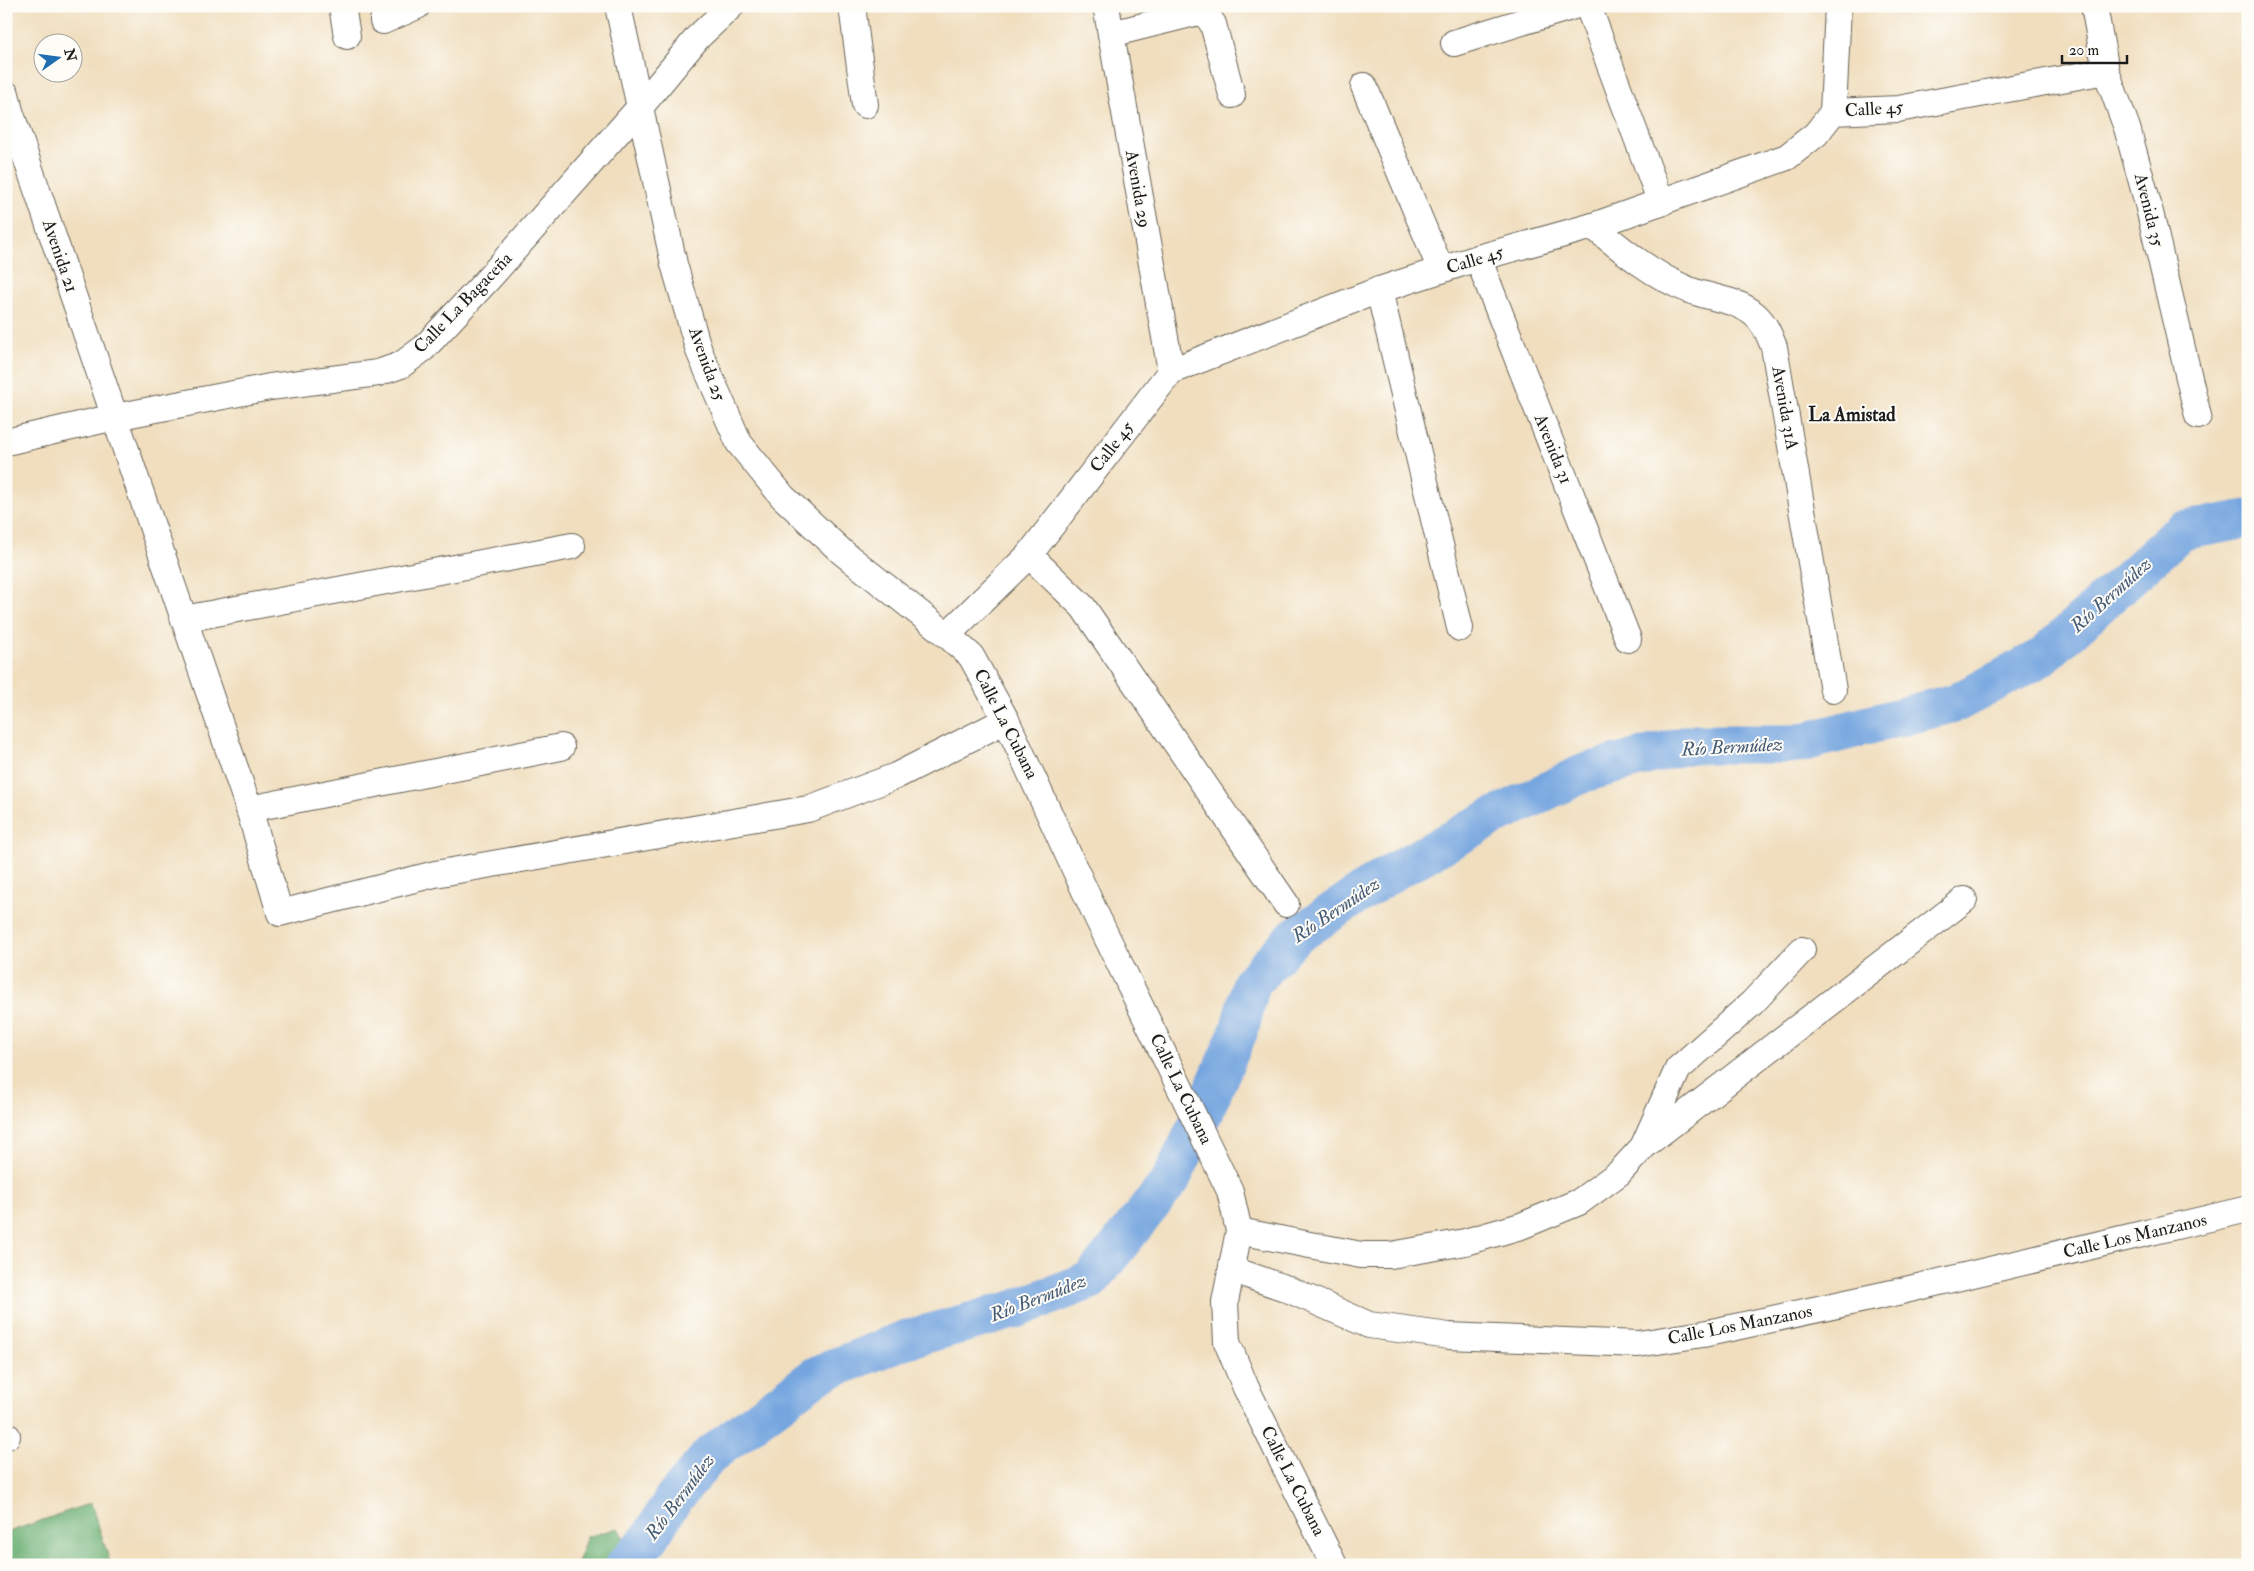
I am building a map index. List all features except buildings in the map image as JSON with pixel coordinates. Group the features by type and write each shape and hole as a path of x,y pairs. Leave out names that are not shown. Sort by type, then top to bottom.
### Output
{"street":[{"path":"342,6 347,36"},
{"path":"383,21 417,6"},
{"name":"Avenida 25","path":"618,6 674,264 700,351 739,443 782,497 842,552 948,635"},
{"name":"Calle La Bagaceña","path":"6,442 115,417 270,387 378,373 401,365 424,348 450,320 641,106 698,37 731,6"},
{"path":"852,6 865,105"},
{"name":"Avenida 29","path":"1106,6 1171,371"},
{"path":"1454,43 1574,6"},
{"path":"1588,6 1661,203"},
{"path":"1832,112 1838,6"},
{"name":"Avenida 35","path":"2094,6 2106,71 2127,128 2148,204 2198,416"},
{"path":"1111,34 1203,11 1213,24 1232,95"},
{"name":"Calle 45","path":"948,635 1029,555 1171,371 1379,290 1478,258 1593,226 1787,156 1816,134 1832,112 1898,109 2106,71"},
{"path":"1364,86 1441,270"},
{"name":"Avenida 21","path":"7,106 249,809 280,913 435,874 808,809 896,776 1006,720"},
{"name":"Avenida 31A","path":"1593,226 1633,258 1689,290 1727,301 1754,314 1766,328 1774,347 1833,690"},
{"name":"Avenida 31","path":"1478,258 1628,639"},
{"path":"1379,290 1460,628"},
{"path":"184,619 572,546"},
{"path":"1029,555 1083,607 1286,904"},
{"name":"Calle La Cubana","path":"948,635 971,656 1006,720 1097,917 1230,1190 1239,1231 1225,1302 1227,1342 1246,1388 1334,1565"},
{"path":"249,809 560,747"},
{"path":"1239,1231 1360,1255 1390,1255 1465,1242 1521,1226 1579,1202 1619,1173 1643,1147 1964,900"},
{"path":"1643,1147 1678,1069 1752,1003 1802,950"},
{"name":"Calle Los Manzanos","path":"1232,1270 1285,1288 1369,1324 1449,1336 1638,1344 1704,1334 1897,1292 2248,1209"}],"green space":[{"path":"91,1503 111,1565 6,1565 6,1533"},
{"path":"618,1528 639,1565 576,1565 587,1537"}],"waterway":[{"name":"Río Bermúdez","path":"625,1565 650,1538 672,1501 711,1454 817,1375 904,1340 1013,1310 1091,1280 1171,1180 1205,1109 1240,1028 1251,983 1294,937 1391,873 1489,819 1584,773 1690,744 1796,744 1958,702 2042,657 2181,531 2248,519"}],"district":[{"name":"La Amistad","path":"1852,415"}]}
